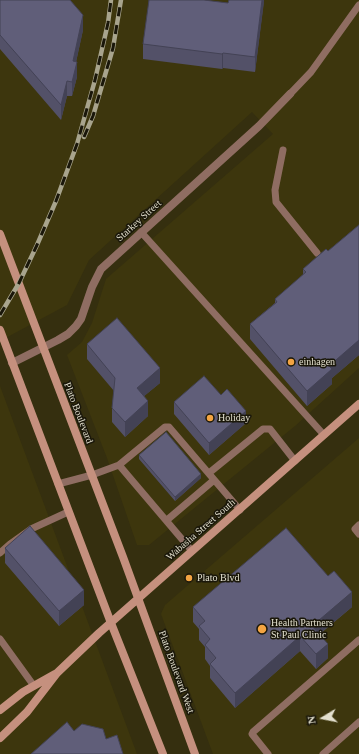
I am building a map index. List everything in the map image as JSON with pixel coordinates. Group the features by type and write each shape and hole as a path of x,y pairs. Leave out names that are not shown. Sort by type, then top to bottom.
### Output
{"main road":[{"name":"Plato Boulevard","path":"0,234 138,598"},
{"path":"0,330 110,623 163,754"},
{"name":"Wabasha Street South","path":"0,738 27,712 57,673 110,623 359,404"},
{"name":"Plato Boulevard West","path":"138,598 195,754"},
{"name":"Wabasha Street South","path":"0,710 15,698 57,673"}],"street":[{"name":"Starkey Street","path":"12,363 43,349 68,334 81,319 92,287 101,269 258,126 290,94"}],"lane":[{"path":"290,94 311,72 359,6"},
{"path":"283,150 275,190 276,202 317,253"},
{"path":"141,232 324,435"},
{"path":"58,484 92,475 119,465 165,427 169,427 240,510"},
{"path":"209,473 263,429 270,429 295,461"},
{"path":"119,465 192,551"},
{"path":"167,520 214,480"},
{"path":"0,553 31,529 68,512"},
{"path":"359,525 355,529 359,534"},
{"path":"0,639 34,686"},
{"path":"268,754 252,734 253,732 359,640"},
{"path":"323,754 359,722"}],"shaded area":[{"path":"0,0 359,0 359,368 295,426 149,545 137,545 107,458 67,355 82,342 92,323 106,279 273,134 252,112 89,260 67,305 0,341"},
{"path":"0,386 137,754 0,754"},
{"path":"359,438 359,754 213,754 161,614 165,605"}],"building":[{"path":"0,0 70,0 83,15 73,61 77,62 72,82 67,81 61,105 0,35"},
{"path":"149,0 204,0 228,3 229,0 262,0 255,57 143,44"},
{"path":"359,225 359,340 329,366 332,369 307,391 250,324 277,302 275,299 306,272 303,269 326,249 328,251"},
{"path":"117,318 160,368 137,388 148,401 125,422 112,408 115,378 87,344"},
{"name":"Holiday","path":"204,376 221,395 227,389 246,411 209,443 174,402"},
{"path":"166,432 201,474 175,497 139,455"},
{"path":"30,526 84,590 59,611 5,548"},
{"name":"Health Partners St Paul Clinic","path":"286,528 328,576 334,571 352,592 312,626 328,644 316,654 300,636 235,693 210,664 216,658 205,645 210,639 199,626 205,621 193,607"},
{"path":"67,722 74,731 82,724 103,729 106,739 117,735 123,754 31,754"}],"railway":[{"path":"0,315 19,283 37,245 56,201 77,144 95,80 108,23 111,0"},
{"path":"84,137 93,116 113,48 121,0"}],"place":[{"name":"einhagen","path":"291,362"},
{"name":"Holiday","path":"210,418"},
{"name":"Plato Blvd","path":"189,578"},
{"name":"Health Partners St Paul Clinic","path":"262,629"}]}
